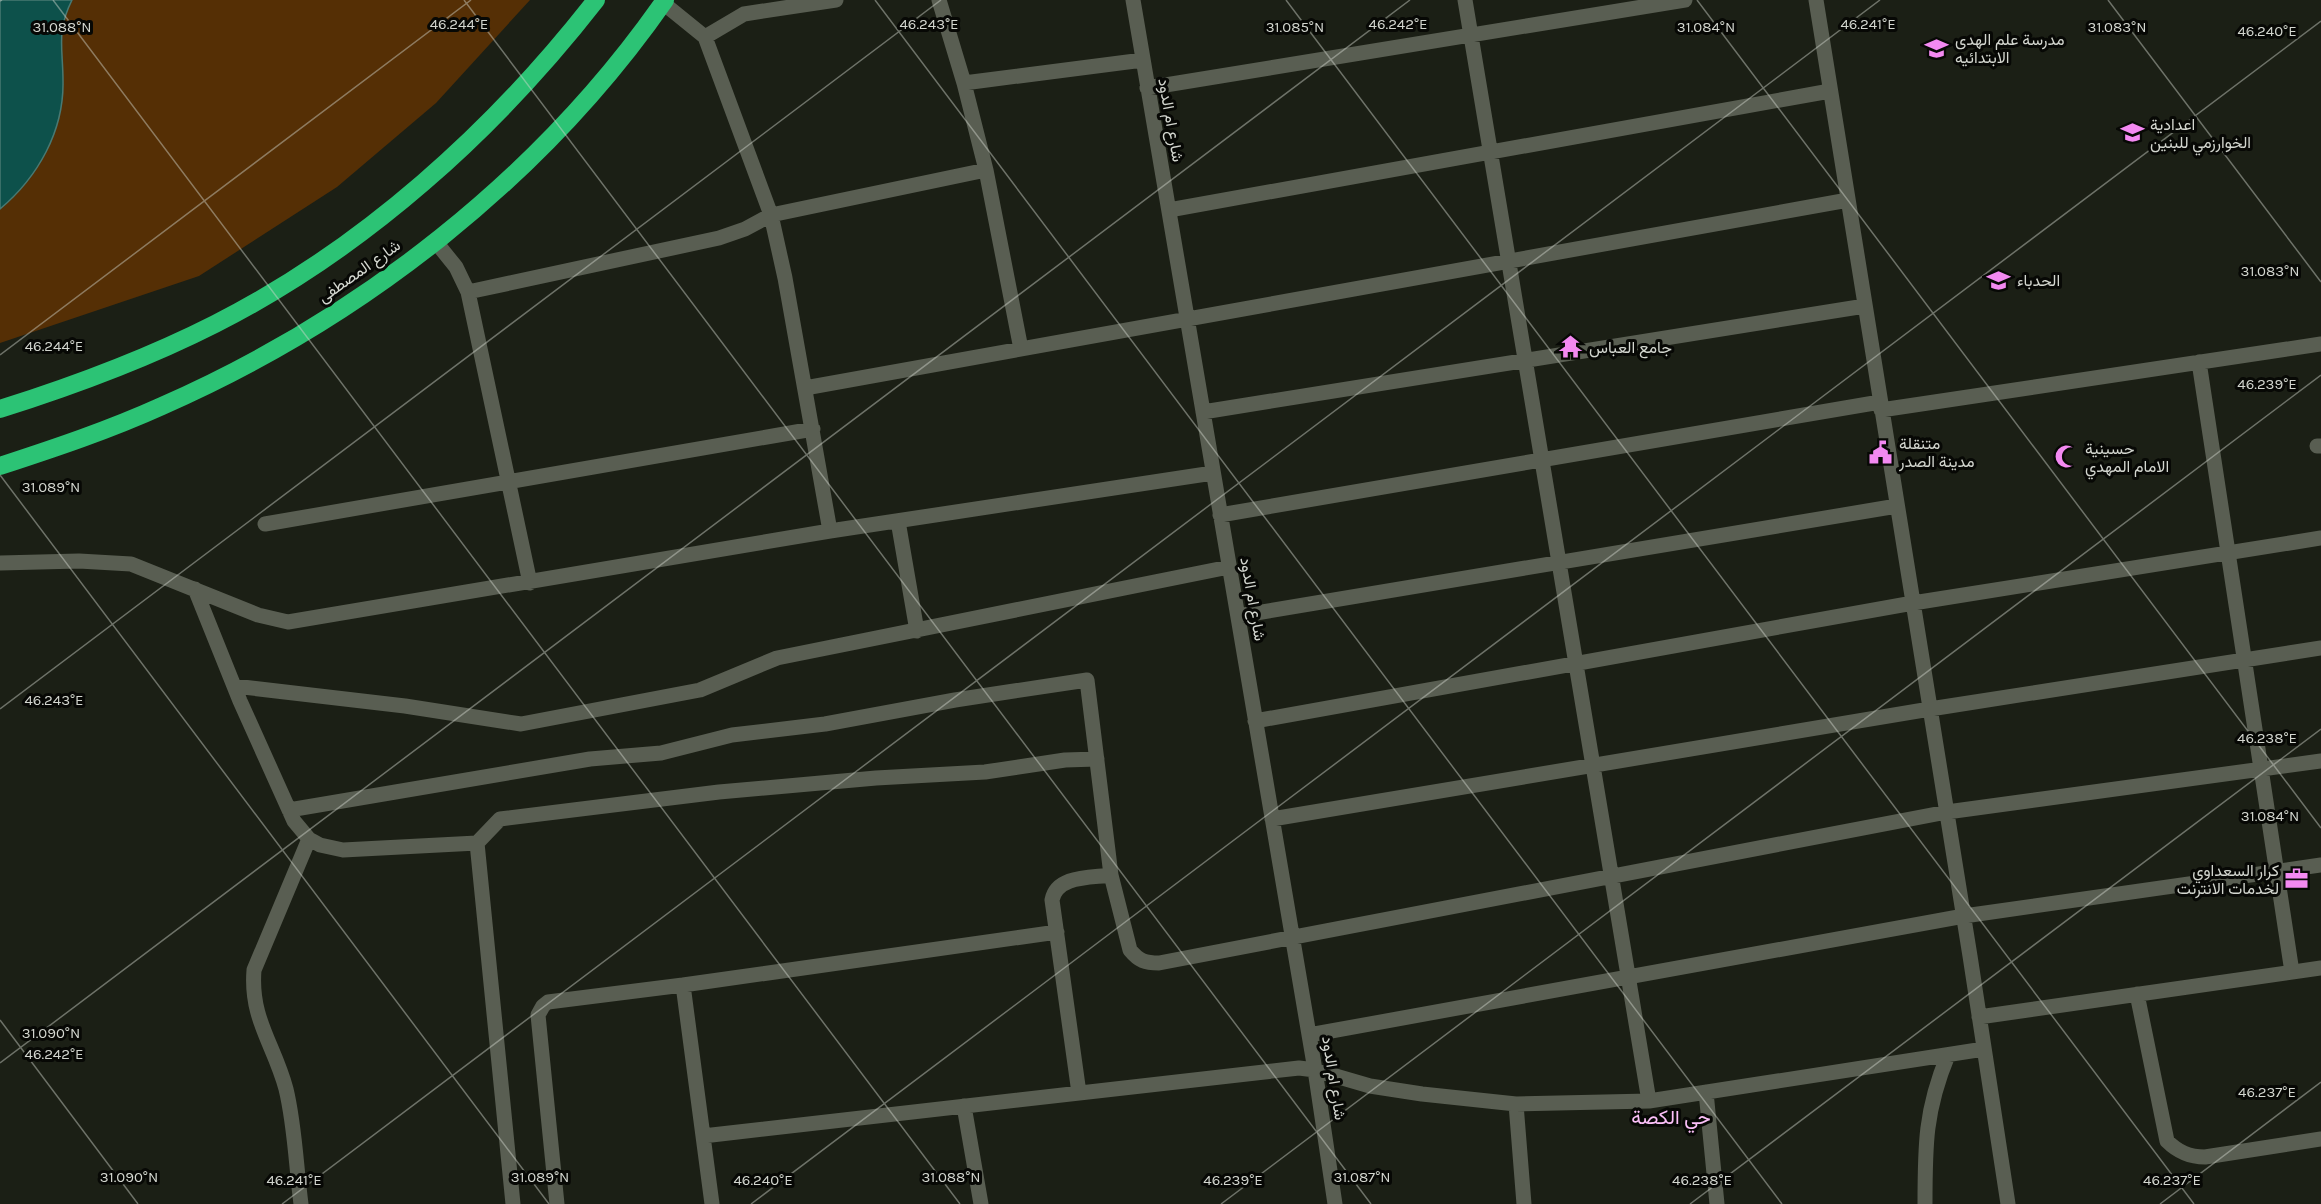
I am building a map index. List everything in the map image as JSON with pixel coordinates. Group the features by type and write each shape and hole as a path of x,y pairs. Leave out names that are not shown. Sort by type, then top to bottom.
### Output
{"highway":[{"name":"شارع المصطفى","path":"0,409 139,359 216,324 277,289 341,247 433,172 504,106 563,42 596,0"},
{"name":"شارع المصطفى","path":"0,466 137,417 228,374 303,333 373,288 482,202 548,141 607,76 664,1"}],"street":[{"path":"705,37 744,14 836,0"},
{"path":"939,0 986,170 1021,349"},
{"name":"شارع ام الدود","path":"1132,0 1293,939 1335,1204"},
{"path":"1465,0 1649,1101"},
{"path":"1148,88 1471,35 1604,7 1686,0"},
{"path":"1816,0 1964,916 2008,1204"},
{"path":"664,1 705,37 771,215 813,429 830,531"},
{"path":"963,83 1143,60"},
{"path":"1169,210 1830,91"},
{"path":"468,292 719,238 745,229 771,215 986,170"},
{"path":"805,388 1848,200"},
{"path":"435,241 456,267 468,292 530,583"},
{"path":"1203,412 1865,306"},
{"path":"1220,515 1880,406 2321,344"},
{"path":"2199,362 2292,972"},
{"path":"265,524 813,429"},
{"path":"0,563 79,561 131,564 258,615 288,622 830,531 1213,472"},
{"path":"1238,616 1897,506"},
{"path":"898,521 917,631"},
{"path":"1256,721 1913,603 2321,538"},
{"path":"234,686 405,706 522,724 700,690 777,658 1229,567"},
{"path":"195,589 234,686 300,831 320,845 343,850 477,843 500,819 718,792 876,778 985,772 1065,760 1097,759"},
{"path":"1272,819 1930,709 2321,648"},
{"path":"289,810 590,759 661,753 732,735 825,724 955,700 1087,680 1111,875 1130,950 1146,963 1159,963 1947,812 2321,761"},
{"path":"301,1204 286,1092 280,1068 259,1022 253,983 254,970 309,839"},
{"path":"477,843 513,1204"},
{"path":"1309,1035 1964,916 2321,865"},
{"path":"1079,1093 1052,900 1059,885 1064,882 1111,875"},
{"path":"556,1204 538,1015 548,1002 1057,932"},
{"path":"1979,1017 2321,968"},
{"path":"682,985 712,1204"},
{"path":"2137,994 2167,1141 2173,1147 2187,1155 2205,1157 2321,1139"},
{"path":"703,1136 1288,1069 1315,1070 1350,1082 1422,1094 1516,1104 1649,1101 1984,1049"},
{"path":"1925,1204 1925,1148 1928,1119 1933,1096 1948,1055"},
{"path":"1706,1092 1717,1204"},
{"path":"1516,1104 1524,1204"},
{"path":"964,1106 981,1204"}],"shaded area":[{"path":"0,0 530,0 436,103 337,187 199,276 0,343"}],"water":[{"path":"0,0 72,0 62,31 62,100 54,135 37,168 26,183 0,209"}],"place":[{"name":"مدرسة علم الهدى الابتدائيه","path":"1937,48"},
{"name":"اعدادية الخوارزمي للبنين","path":"2132,133"},
{"name":"الحدباء","path":"1999,280"},
{"name":"جامع العباس","path":"1571,347"},
{"name":"متنقلة مدينة الصدر","path":"1881,452"},
{"name":"حسينية الامام المهدي","path":"2067,457"},
{"name":"كرار السعداوي لخدمات الانترنت","path":"2297,879"}],"district":[{"name":"حي الكصة","path":"1671,1117"}]}
